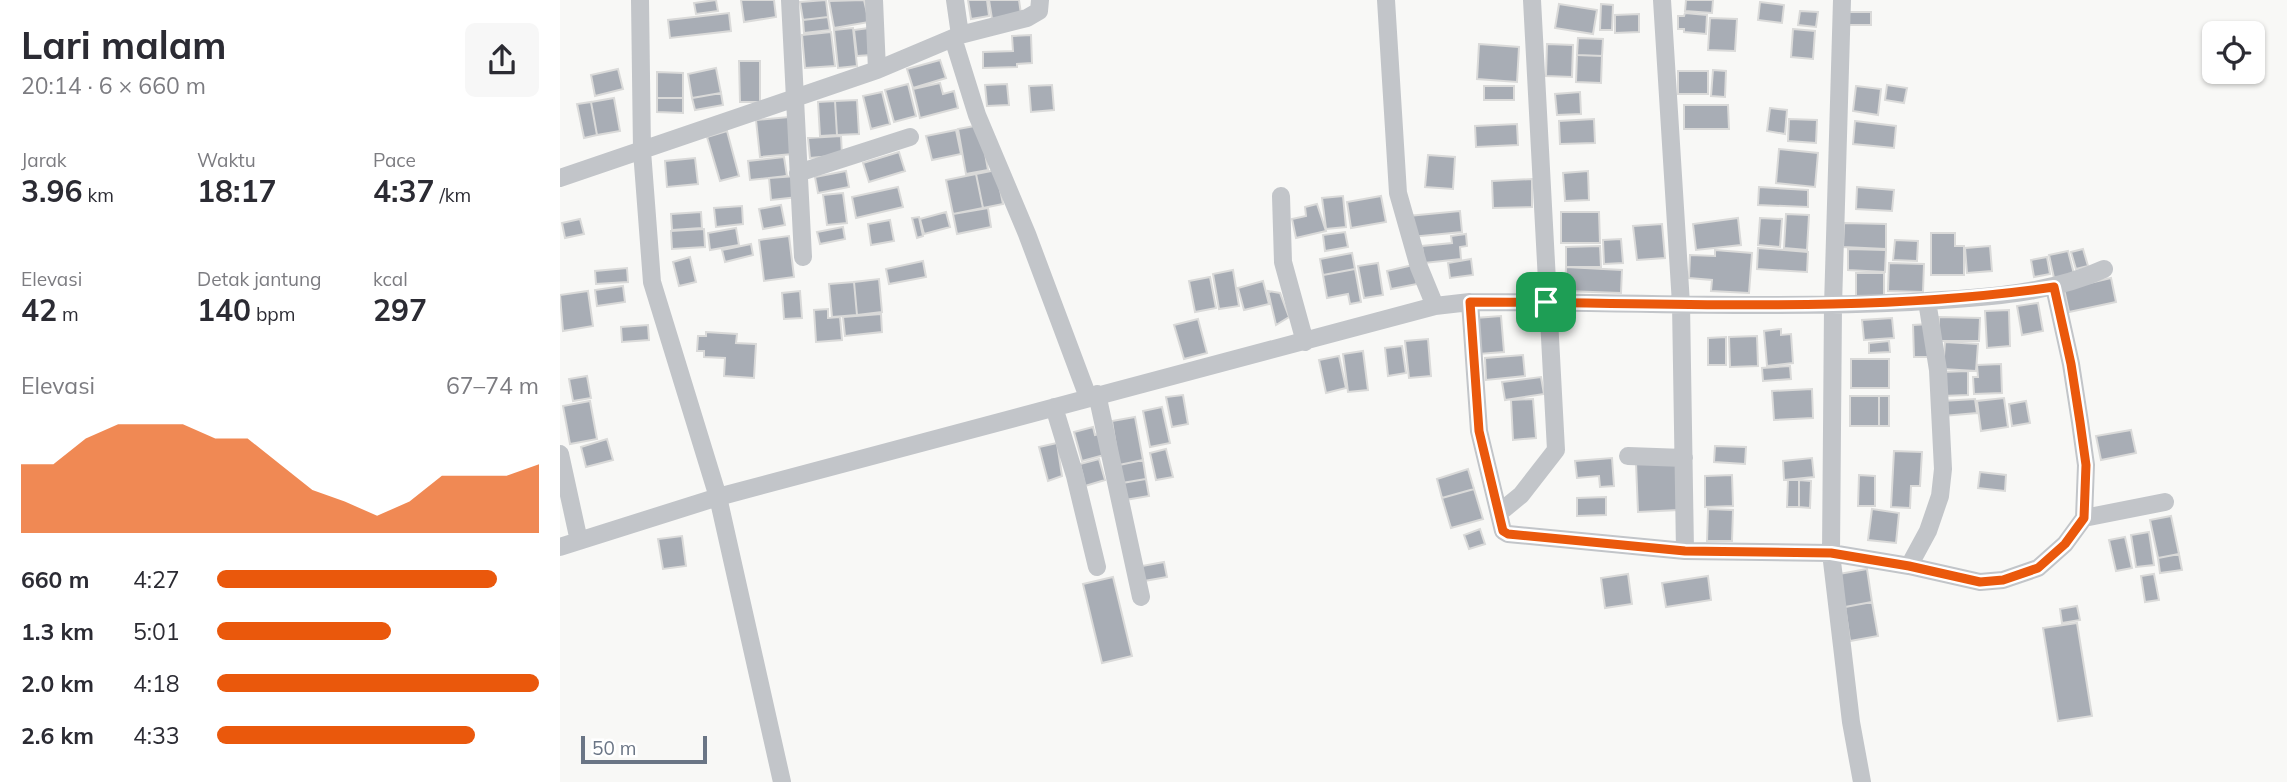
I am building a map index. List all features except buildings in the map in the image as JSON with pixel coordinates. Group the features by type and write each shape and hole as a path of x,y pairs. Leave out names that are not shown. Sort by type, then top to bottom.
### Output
{"street":[{"path":"640,0 642,151 652,282 718,497 782,782"},
{"path":"790,0 803,257"},
{"path":"874,0 877,70"},
{"path":"955,0 957,37 977,115 1092,396 1141,597"},
{"path":"560,178 794,96 877,70 957,37 1027,18 1039,11 1040,0"},
{"path":"1386,0 1398,193 1419,267 1435,306"},
{"path":"1499,513 1521,495 1556,450 1546,302 1532,0"},
{"path":"1662,0 1681,304 1685,551"},
{"path":"1842,0 1833,306 1831,553 1862,782"},
{"path":"799,173 910,137"},
{"path":"1281,196 1283,262 1305,342"},
{"path":"560,547 718,497 1435,306 1470,302 1546,302 1833,306 1927,301 2054,287 2104,269"},
{"path":"1470,302 1479,431 1503,531 1508,534 1685,551 1831,553 1909,566 1980,582 2003,580 2038,568 2065,544 2084,518 2086,465 2071,364 2054,287"},
{"path":"1909,566 1928,531 1940,496 1943,469 1938,370 1927,301"},
{"path":"1054,407 1075,476 1097,567"},
{"path":"560,454 579,541"},
{"path":"1628,456 1684,458"},
{"path":"2084,518 2165,502"}],"route":[{"path":"2054,287 2071,364 2086,465 2084,518 2065,544 2038,568 2003,580 1980,582 1909,566 1831,553 1685,551 1508,534 1503,531 1479,431 1470,302 1546,302 1833,306 1927,301 2054,287"}]}
